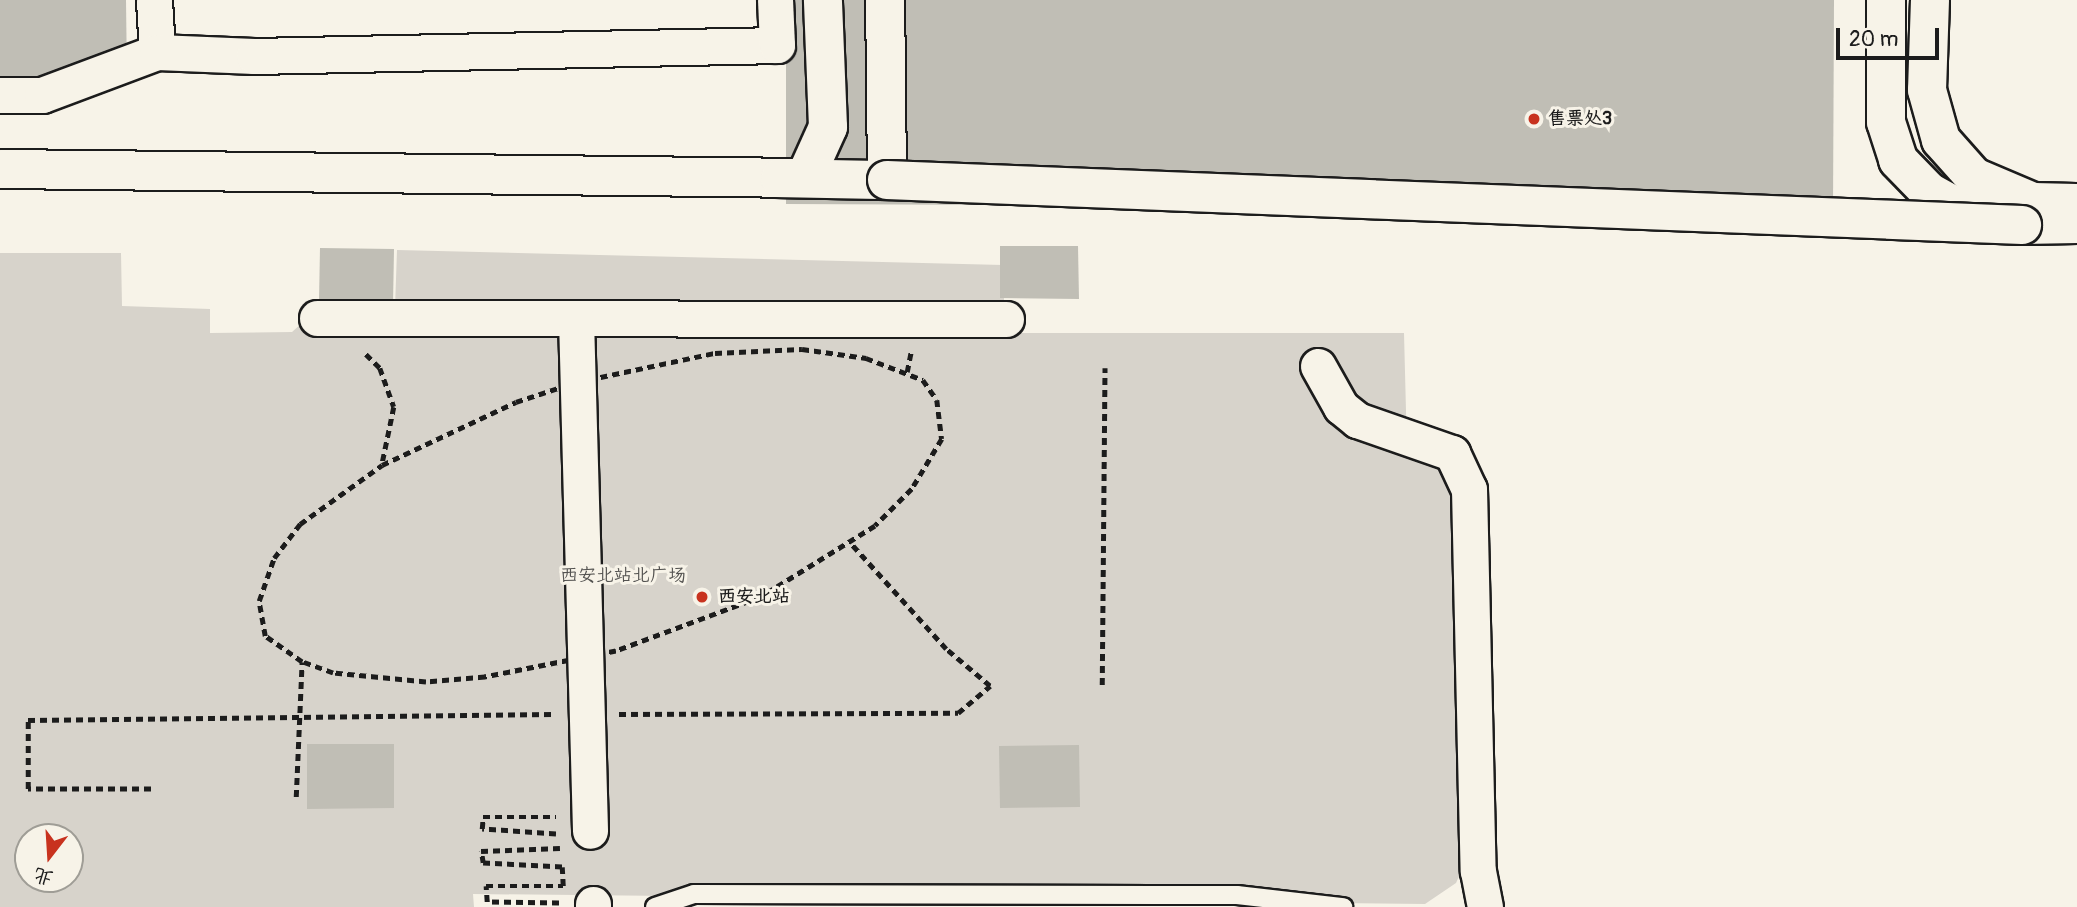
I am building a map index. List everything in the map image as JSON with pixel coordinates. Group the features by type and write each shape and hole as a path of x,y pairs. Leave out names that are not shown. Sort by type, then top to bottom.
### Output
{"main road":[{"path":"0,169 805,178 828,127 823,0"},
{"path":"885,0 887,180"},
{"path":"1886,0 1886,122 1898,160 1929,192 1969,214 2022,225"},
{"path":"1930,0 1927,90 1941,140 1974,177 2033,202 2077,203"},
{"path":"701,176 887,180 2022,225 2077,224"}],"street":[{"path":"154,0 156,51"},
{"path":"0,95 42,94 156,51 254,56 777,45 775,0"},
{"path":"317,318 1006,319"},
{"path":"576,318 588,824"},
{"path":"1318,366 1340,408 1357,420 1442,444 1469,489 1478,872 1485,907"}],"lane":[{"path":"655,907 708,894 1237,895 1343,907"}],"path":[{"path":"361,350 380,368 394,407 382,466"},
{"path":"1102,685 1104,368"},
{"path":"151,789 28,789 28,720 302,715 958,713 990,686 946,649 852,545"},
{"path":"296,797 295,735 302,715 302,662"},
{"path":"588,824 483,817 482,829 562,834 562,848 481,851 483,863 562,867 563,886 486,886 487,902 593,905"}],"green space":[{"name":"西安北站北广场","path":"397,250 1003,265 1005,333 1404,333 1407,450 1436,459 1464,510 1465,863 1456,883 1425,904 473,894 474,907 0,907 0,253 121,253 122,306 210,309 210,333 292,332 322,305 395,308"}],"building":[{"path":"0,0 126,0 127,80 0,80"},
{"path":"786,0 1834,0 1833,208 786,204"},
{"path":"1000,246 1078,246 1079,299 1000,298"},
{"path":"320,248 394,249 393,305 319,301"},
{"path":"307,744 394,744 394,808 307,809"},
{"path":"1079,745 1080,807 1000,808 999,746"}],"place":[{"name":"售票处3","path":"1534,119"},
{"name":"西安北站","path":"702,597"}]}
